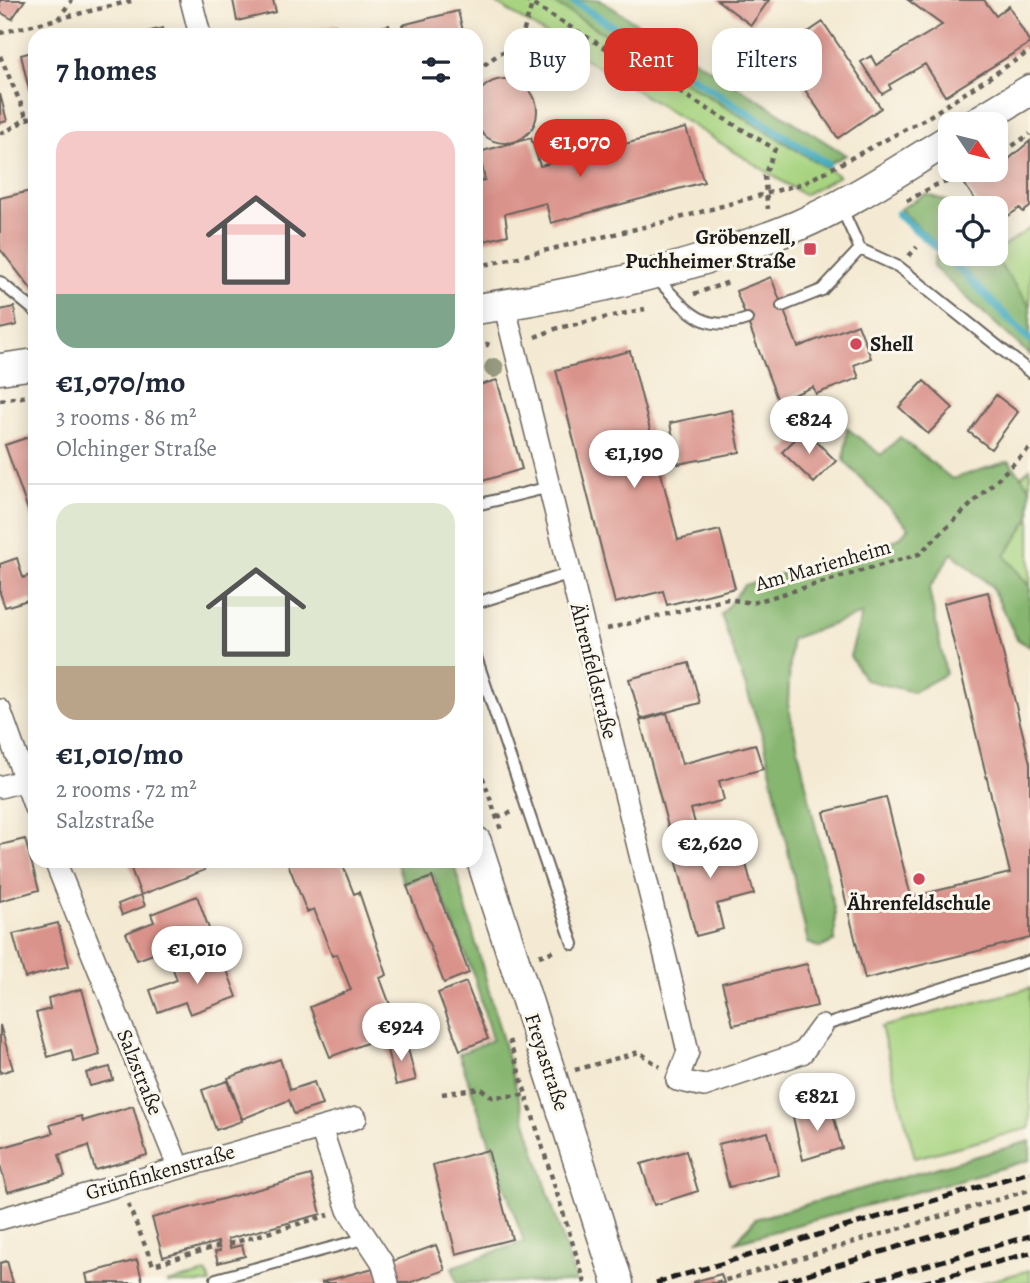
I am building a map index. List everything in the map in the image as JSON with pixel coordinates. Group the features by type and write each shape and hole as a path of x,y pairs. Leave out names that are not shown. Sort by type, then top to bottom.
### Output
{"main road":[{"path":"994,112 1030,90"},
{"path":"490,307 652,274 772,236 839,203 938,146"},
{"path":"0,369 28,364"},
{"name":"Freyastraße","path":"483,864 618,1283"}],"street":[{"path":"191,0 198,28"},
{"name":"Ährenfeldstraße","path":"490,307 550,487 688,1052 677,1080"},
{"path":"0,710 28,786"},
{"path":"0,787 26,780"},
{"name":"Salzstraße","path":"58,868 178,1166"},
{"path":"677,1080 704,1086 802,1054 822,1026"},
{"name":"Grünfinkenstraße","path":"0,1219 178,1166 356,1118"},
{"path":"321,1128 348,1210 382,1262 388,1283"}],"lane":[{"path":"839,203 860,249 899,267 1030,372"},
{"path":"782,306 822,290 860,249"},
{"path":"652,274 697,320 730,325 747,319"},
{"path":"0,282 28,305"},
{"path":"483,503 550,487"},
{"path":"483,601 571,573"},
{"path":"483,678 573,944"},
{"path":"822,1026 1030,961"},
{"path":"216,1279 366,1238"}],"path":[{"path":"57,19 72,0"},
{"path":"116,0 123,3"},
{"path":"0,33 135,0"},
{"path":"525,0 775,149 764,176 772,236"},
{"path":"525,28 532,4"},
{"path":"483,265 665,222 804,183 925,119 1030,51"},
{"path":"483,66 504,52"},
{"path":"0,56 27,118 14,130 0,132"},
{"path":"1008,149 1030,134"},
{"path":"896,207 946,182"},
{"path":"535,337 558,328 645,309"},
{"path":"483,345 487,345 488,342"},
{"path":"0,400 28,396"},
{"name":"Am Marienheim","path":"586,635 727,599 752,603 919,554 1030,448"},
{"path":"571,1072 639,1052 677,1080"},
{"path":"442,1094 480,1088 492,1097 524,1095"},
{"path":"120,1183 153,1265 219,1246"},
{"path":"716,1283 1030,1191"},
{"path":"229,1244 348,1210"},
{"path":"562,1216 585,1283"}],"green space":[{"path":"491,0 549,0 604,33 604,70 590,62 590,28 536,28"},
{"path":"549,0 600,0 644,28 604,28 604,33"},
{"path":"698,62 712,71 712,91 744,91 846,155 824,166 698,90"},
{"path":"698,90 839,176 804,195 637,91"},
{"path":"926,194 938,198 938,246 900,209"},
{"path":"1030,228 1030,306 1001,266 1008,266 1008,243"},
{"path":"938,246 938,266 1001,266 1030,306 1030,355 933,267"},
{"path":"847,428 881,455 900,437 952,479 1009,461 1030,488 1030,518 1005,556 1030,587 1030,647 1017,639 991,586 952,553 929,589 946,674 913,692 865,680 850,656 862,614 791,639 788,704 835,913 835,941 820,948 808,943 764,741 721,615 744,585 898,539 909,528 844,461"},
{"path":"1030,468 1030,600 964,535"},
{"path":"398,868 455,868 520,1102 576,1282 457,1283 452,1267 524,1242 459,1054 492,1040 474,976 433,874 404,884"},
{"path":"1030,988 1030,1128 915,1158 881,1027"},
{"path":"1030,1141 1030,1160 736,1242 755,1219"},
{"path":"1030,1270 1030,1283 982,1283"},
{"path":"207,1273 210,1283 166,1283"}],"building":[{"path":"0,0 25,0 12,19 0,12"},
{"path":"233,0 273,0 276,12 237,21"},
{"path":"717,0 769,0 751,25"},
{"path":"908,0 984,0 996,16 1009,6 1030,43 945,96 925,64 889,85 891,89 882,94 861,62 871,56 876,65 942,25"},
{"path":"458,11 462,28 403,28 402,25"},
{"path":"823,22 881,108 838,138 806,91 822,91 822,28 814,28"},
{"path":"28,53 28,86 21,55"},
{"path":"504,79 504,91 529,91 534,99 536,117 531,129 523,137 505,143 493,140 483,133 483,89 487,85"},
{"path":"0,94 7,121 0,123"},
{"path":"686,128 704,182 551,223 546,203 505,214 508,235 483,241 483,151 531,138 540,166"},
{"path":"1030,141 1030,207 1023,212 1020,208 1008,216 1008,196 973,196 965,185 969,182 1008,182 1008,160"},
{"path":"28,192 28,285 0,249 0,198"},
{"path":"771,277 798,347 858,324 871,358 854,365 859,378 816,394 813,387 778,401 736,291"},
{"path":"14,307 17,325 0,329 0,310"},
{"path":"630,351 678,540 720,530 735,588 667,605 663,591 615,603 556,370"},
{"path":"497,380 522,469 483,481 483,384"},
{"path":"924,381 953,408 928,434 899,407"},
{"path":"996,395 1018,412 991,449 969,432"},
{"path":"732,410 740,452 678,464 670,423"},
{"path":"805,430 836,461 814,483 782,452"},
{"path":"28,437 28,510 5,445"},
{"path":"17,558 23,578 28,576 28,600 5,607 0,593 0,564"},
{"path":"988,592 1030,763 1030,938 865,979 824,812 886,797 911,897 1010,873 944,603"},
{"path":"689,663 700,703 641,719 629,679"},
{"path":"667,713 682,764 755,744 763,769 719,781 724,800 691,809 696,827 670,834 640,721"},
{"path":"696,829 702,855 741,845 754,894 717,904 723,929 696,936 670,836"},
{"path":"25,839 28,868 33,868 39,890 0,901 0,845"},
{"path":"131,868 204,868 205,870 141,895"},
{"path":"290,868 344,868 354,894 359,892 387,975 380,978 392,1010 377,1016 385,1036 330,1057 310,1007 351,990 337,954 332,956 314,909 307,912"},
{"path":"432,877 469,973 444,983 407,886"},
{"path":"141,895 145,906 122,915 118,904"},
{"path":"197,896 212,937 166,954 164,950 137,960 126,933 154,922 151,914"},
{"path":"58,923 69,966 25,978 13,934"},
{"path":"220,952 237,997 190,1014 185,1002 158,1012 150,990 177,980 173,969"},
{"path":"807,964 817,1006 733,1025 722,983"},
{"path":"466,982 488,1039 460,1050 438,993"},
{"path":"82,989 100,1055 74,1062 71,1050 48,1057 36,1013 50,1009 48,998"},
{"path":"0,1025 13,1069 0,1073"},
{"path":"406,1041 416,1080 396,1085 386,1046"},
{"path":"280,1059 290,1090 314,1082 322,1105 294,1114 289,1100 242,1119 228,1078"},
{"path":"110,1067 113,1080 90,1086 86,1073"},
{"path":"227,1081 242,1121 216,1130 202,1090"},
{"path":"133,1106 147,1155 95,1170 88,1146 59,1155 65,1176 8,1192 0,1165 0,1148 53,1133 50,1125 81,1116 83,1121"},
{"path":"831,1107 842,1148 803,1160 793,1117"},
{"path":"768,1132 779,1175 729,1187 718,1144"},
{"path":"488,1150 512,1239 456,1254 433,1165"},
{"path":"686,1151 698,1191 654,1205 641,1164"},
{"path":"311,1175 321,1214 228,1239 230,1248 242,1245 245,1256 218,1263 215,1252 220,1251 218,1242 163,1257 152,1218"},
{"path":"436,1245 445,1270 409,1283 398,1283 390,1262"},
{"path":"137,1260 143,1283 88,1283 86,1274"},
{"path":"7,1261 13,1283 0,1283 0,1263"},
{"path":"377,1267 382,1283 322,1283 322,1282"},
{"path":"721,1274 724,1283 693,1283 693,1282"}],"waterway":[{"path":"572,0 827,164"},
{"path":"898,214 943,253 1030,340"}],"railway":[{"path":"656,1283 1030,1172"},
{"path":"778,1283 1030,1207"},
{"path":"864,1283 1030,1236"},
{"path":"922,1283 1030,1253"}],"place":[{"name":"Gröbenzell, Puchheimer Straße","path":"810,249"},
{"name":"Shell","path":"856,344"},
{"name":"Ährenfeldschule","path":"919,879"}]}
